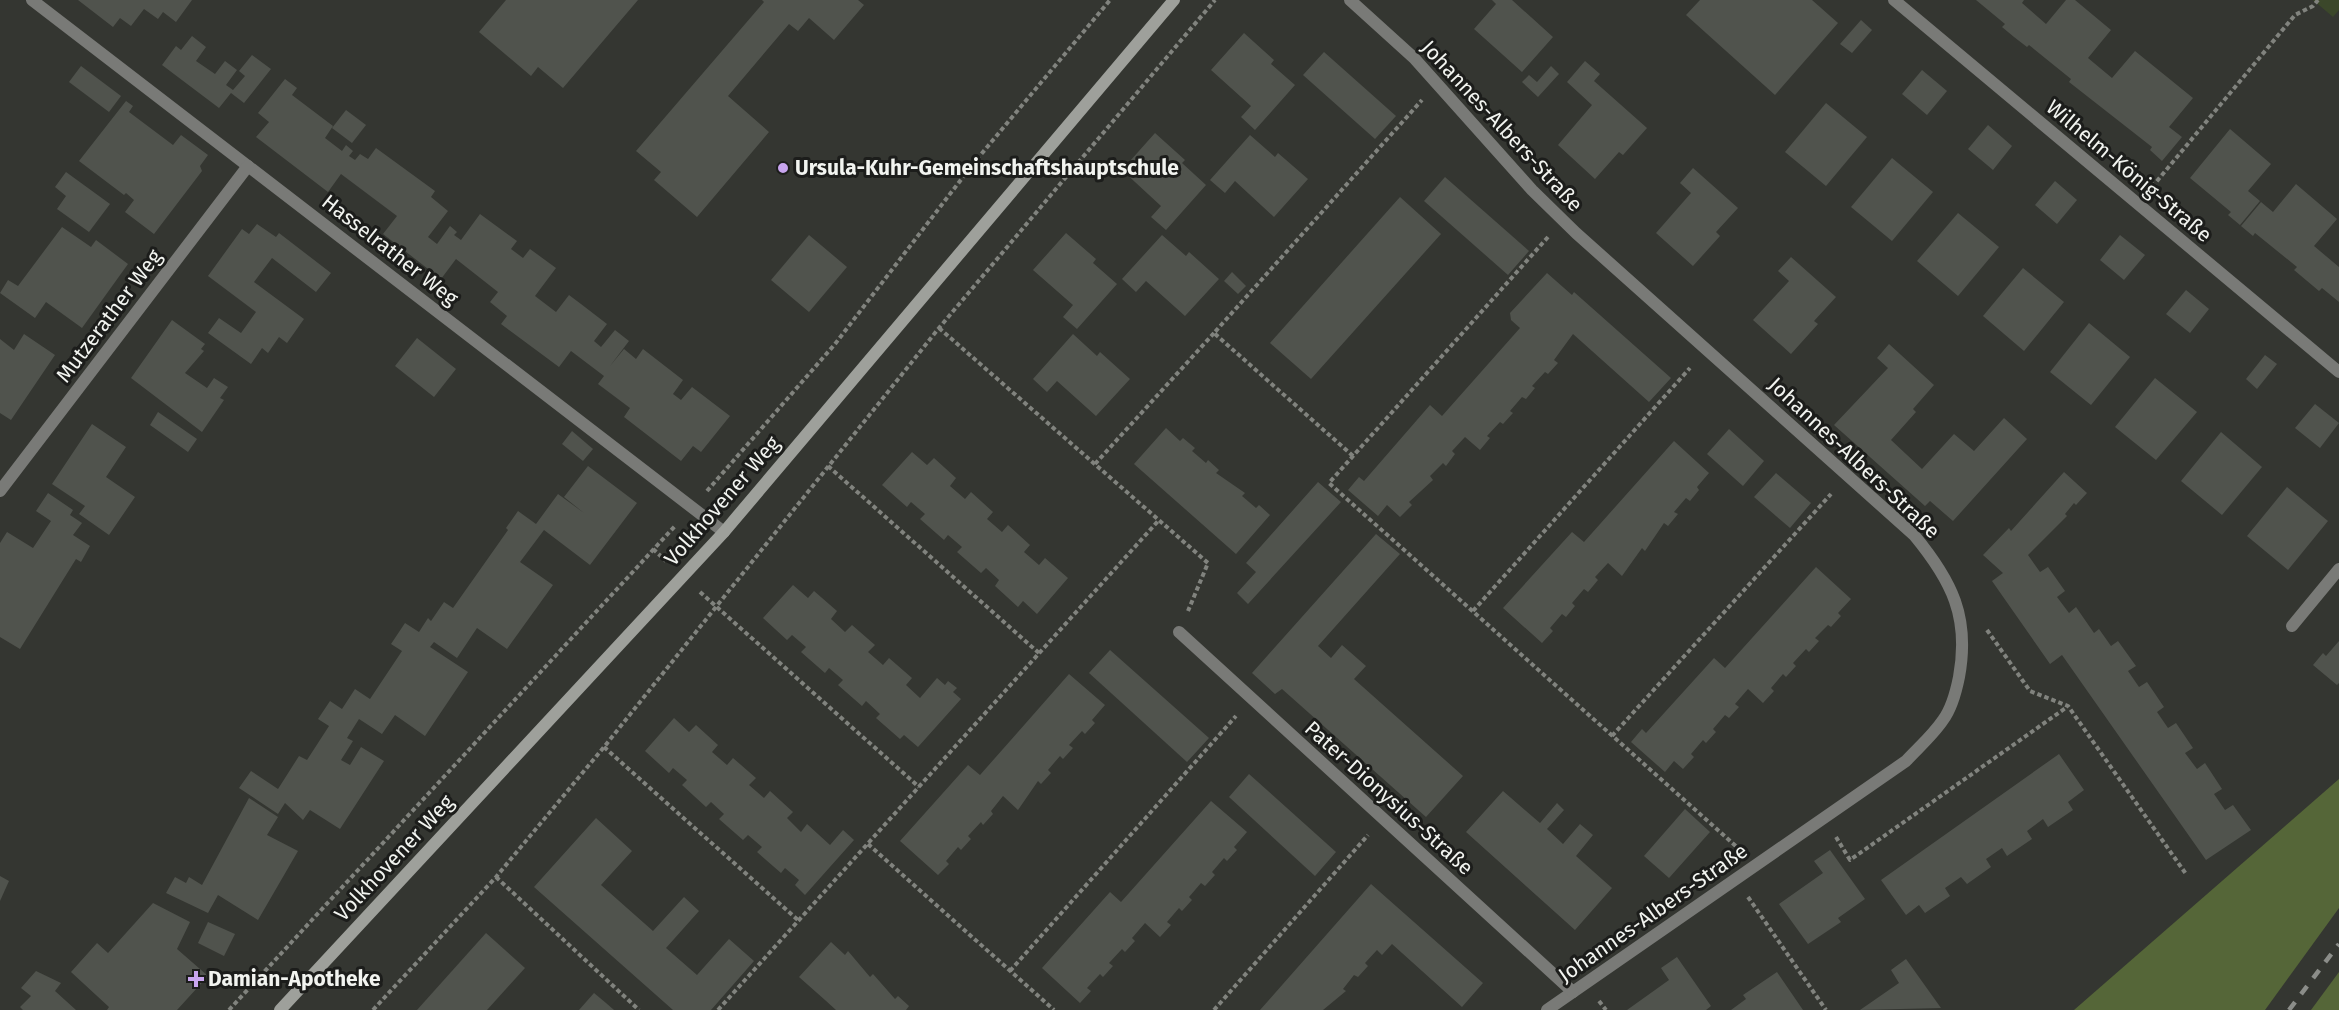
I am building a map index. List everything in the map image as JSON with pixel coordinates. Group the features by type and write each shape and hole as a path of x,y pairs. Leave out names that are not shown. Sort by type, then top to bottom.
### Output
{"street":[{"name":"Hasselrather Weg","path":"32,0 724,531"},
{"name":"Volkhovener Weg","path":"280,1010 724,531 1174,0"},
{"name":"Johannes-Albers-Straße","path":"1350,0 1438,83 1532,190 1563,220 1914,535 1939,565 1963,630 1964,650 1955,695 1943,720 1906,761 1547,1010"},
{"name":"Wilhelm-König-Straße","path":"1894,0 2339,372"},
{"name":"Mutzerather Weg","path":"0,491 248,166"},
{"path":"2292,626 2339,568"},
{"name":"Pater-Dionysius-Straße","path":"1179,632 1573,992"}],"path":[{"path":"373,1010 496,877 717,608 939,328 1215,0"},
{"path":"2138,204 2295,15 2313,6 2318,0"},
{"path":"1095,464 1438,83"},
{"path":"1563,220 1329,483 1756,865"},
{"path":"939,328 1208,563 1179,632"},
{"path":"1215,333 1353,456"},
{"path":"1473,611 1706,349"},
{"path":"828,466 1040,654"},
{"path":"1612,736 1847,476"},
{"path":"718,1010 1159,520"},
{"path":"717,608 920,787"},
{"path":"1981,623 2030,691 2068,706 2186,874"},
{"path":"1010,971 1251,699"},
{"path":"1823,818 1850,860 2068,706"},
{"path":"604,747 799,921"},
{"path":"1214,1010 1383,819"},
{"path":"868,844 1054,1010"},
{"path":"496,877 639,1010"},
{"path":"1736,879 1826,1010"}],"green space":[{"path":"2313,0 2339,0 2339,10 2333,17"},
{"path":"2339,779 2339,908 2265,1010 2074,1010"},
{"path":"2339,972 2339,1010 2311,1010"}],"building":[{"path":"78,0 192,0 176,22 163,12 158,19 144,9 131,26 120,18 113,27"},
{"path":"506,0 638,0 563,88 538,67 531,76 479,32"},
{"path":"762,0 858,0 864,5 834,40 809,18 798,31 789,24 728,96 769,132 697,217 654,180 661,172 636,151 764,2"},
{"path":"1492,0 1512,0 1553,37 1522,72 1474,29 1496,4"},
{"path":"1700,0 1812,0 1838,23 1775,95 1686,15"},
{"path":"1976,0 2024,0 2022,3 2046,24 2066,0 2075,0 2111,30 2088,58 2112,78 2135,51 2193,98 2169,127 2182,137 2162,161 2150,150 2152,147 2069,82 2071,79 2029,45 2027,47 2002,27 2005,24"},
{"path":"1861,20 1872,30 1852,53 1840,44"},
{"path":"1244,33 1274,60 1271,64 1295,85 1255,130 1241,117 1251,106 1211,70"},
{"path":"192,36 206,47 196,61 215,74 225,61 237,70 226,85 233,90 245,76 239,71 252,55 271,69 244,103 231,93 219,108 162,65 176,46 181,50"},
{"path":"1324,52 1396,116 1375,139 1303,75"},
{"path":"1585,61 1600,74 1594,81 1647,128 1623,155 1619,152 1595,179 1558,145 1592,105 1567,82"},
{"path":"81,66 121,96 109,112 69,82"},
{"path":"1551,66 1559,74 1538,97 1522,82 1529,75 1537,82"},
{"path":"1922,70 1947,91 1927,115 1902,94"},
{"path":"285,79 297,88 292,95 333,126 325,138 342,151 346,145 353,151 349,156 355,160 360,154 368,159 376,148 435,191 431,197 448,211 428,237 437,244 450,226 457,232 454,235 461,240 480,214 517,241 511,249 523,258 530,249 556,268 535,296 556,312 569,295 607,324 594,341 601,347 615,330 629,341 610,366 624,349 636,359 643,349 683,380 673,394 681,400 692,387 730,416 701,452 693,446 681,461 624,417 630,408 598,384 604,376 571,351 559,367 501,324 507,316 490,302 498,292 456,259 441,279 383,234 397,216 341,174 328,192 256,137 269,122 258,113"},
{"path":"126,101 133,106 129,112 173,145 181,135 208,155 200,166 202,171 154,234 125,212 134,200 79,161"},
{"path":"1826,103 1867,137 1826,186 1785,152"},
{"path":"346,110 366,125 352,143 332,128"},
{"path":"1988,125 2012,146 1993,170 1968,149"},
{"path":"2230,129 2271,164 2248,191 2260,201 2240,225 2228,215 2231,212 2190,178"},
{"path":"1155,133 1185,160 1182,163 1206,185 1166,230 1151,217 1161,206 1122,170"},
{"path":"1250,135 1275,157 1278,153 1308,179 1274,217 1235,181 1225,193 1210,180"},
{"path":"1892,158 1933,192 1892,241 1851,207"},
{"path":"1693,168 1738,208 1716,232 1720,236 1693,266 1656,233 1691,193 1680,183"},
{"path":"66,172 110,204 89,232 57,209 66,196 55,187"},
{"path":"1445,177 1529,251 1508,275 1424,201"},
{"path":"2055,181 2077,200 2057,224 2035,205"},
{"path":"2296,184 2337,219 2314,246 2339,267 2339,302 2322,288 2319,291 2294,270 2297,267 2255,233 2253,236 2241,226 2261,202 2273,212"},
{"path":"1400,197 1441,234 1311,379 1270,343"},
{"path":"1958,213 1999,247 1958,296 1917,261"},
{"path":"257,224 276,237 279,233 331,273 316,292 272,258 254,282 304,319 287,343 279,337 268,353 262,348 251,364 208,333 219,318 241,333 256,312 208,276 242,229 249,234"},
{"path":"62,227 91,247 96,240 128,264 82,328 46,302 35,318 0,293 8,280 18,286"},
{"path":"1066,233 1096,259 1093,263 1117,284 1077,329 1063,317 1073,305 1033,270"},
{"path":"809,235 847,267 809,312 771,280"},
{"path":"1162,235 1186,256 1189,252 1219,279 1185,316 1146,281 1136,292 1122,279"},
{"path":"2120,235 2145,255 2124,280 2100,260"},
{"path":"1791,257 1836,297 1814,321 1818,324 1791,354 1753,320 1789,281 1778,271"},
{"path":"2023,268 2064,302 2024,351 1983,316"},
{"path":"1232,272 1246,286 1238,294 1224,281"},
{"path":"1547,273 1572,295 1574,292 1671,378 1649,402 1573,334 1554,360 1558,363 1548,374 1545,372 1532,386 1535,388 1526,399 1522,397 1510,411 1513,413 1503,424 1500,422 1487,436 1490,438 1480,450 1465,437 1452,451 1455,454 1446,466 1443,463 1430,476 1433,480 1409,502 1412,505 1400,517 1387,505 1378,516 1348,490 1359,477 1364,481 1430,405 1442,416 1520,328 1511,320 1510,313"},
{"path":"2186,290 2209,309 2190,333 2166,314"},
{"path":"172,320 205,344 201,349 204,351 185,373 207,388 214,378 228,387 220,398 224,400 202,432 131,378"},
{"path":"2089,323 2130,357 2091,405 2050,372"},
{"path":"24,334 55,355 11,420 0,413 0,339 14,350"},
{"path":"1073,334 1097,356 1100,352 1130,379 1096,416 1057,381 1047,392 1033,379"},
{"path":"417,338 456,369 434,397 395,366"},
{"path":"1889,344 1934,385 1913,409 1916,412 1891,440 1922,469 1954,434 1974,451 2004,418 2027,439 1953,521 1930,501 1925,506 1834,425 1888,368 1877,358"},
{"path":"2265,355 2277,364 2257,389 2246,379"},
{"path":"2155,378 2197,412 2156,460 2115,427"},
{"path":"2315,404 2339,423 2320,448 2295,428"},
{"path":"158,412 197,439 188,452 150,425"},
{"path":"92,424 126,447 106,477 135,497 109,535 79,514 85,506 52,484"},
{"path":"1166,428 1180,441 1183,438 1195,448 1192,451 1206,463 1208,460 1219,470 1216,473 1245,493 1242,496 1256,508 1259,505 1270,515 1236,554 1134,464"},
{"path":"1729,429 1764,461 1743,486 1707,454"},
{"path":"572,431 593,449 583,461 562,444"},
{"path":"2221,432 2262,467 2222,515 2181,481"},
{"path":"1674,441 1709,473 1697,487 1699,490 1690,501 1686,498 1674,512 1678,514 1668,526 1664,523 1645,551 1642,548 1622,576 1608,563 1595,577 1598,580 1588,592 1584,589 1572,603 1575,606 1566,617 1562,614 1550,628 1553,631 1542,643 1503,608 1572,532 1584,542"},
{"path":"912,452 927,465 934,458 956,478 950,486 965,499 971,492 993,512 987,519 1002,532 1008,525 1030,545 1024,552 1039,565 1045,558 1068,578 1037,614 1023,601 1018,607 995,586 999,580 986,568 981,573 957,552 962,547 948,535 944,540 920,519 925,514 911,502 907,507 882,485"},
{"path":"588,466 637,503 590,565 544,530 520,562 553,585 507,649 477,628 457,658 434,642 430,647 468,672 425,736 395,715 382,734 359,719 347,738 353,741 341,760 350,765 361,747 384,761 340,829 310,810 303,820 285,803 278,814 239,788 251,771 278,789 299,756 307,760 329,726 318,719 330,701 342,709 355,689 370,699 402,651 391,644 405,623 419,632 428,618 431,621 444,602 453,608 508,530 506,528 518,511 536,524 558,494 584,513 564,497"},
{"path":"2064,472 2087,493 2076,505 2074,503 2065,514 2067,516 2028,555 2040,572 2048,567 2065,591 2057,597 2069,613 2076,607 2094,633 2099,629 2111,646 2118,641 2136,666 2128,671 2139,687 2147,682 2164,707 2157,712 2168,728 2176,723 2193,748 2185,753 2197,769 2205,763 2222,789 2214,794 2225,810 2233,805 2251,830 2206,860 2062,655 2050,664 1992,581 2003,573 1983,555 2009,528 2011,531"},
{"path":"1776,473 1811,503 1790,528 1754,497"},
{"path":"1318,482 1341,502 1248,604 1237,593 1256,572 1246,563"},
{"path":"2287,487 2328,521 2288,570 2247,536"},
{"path":"48,493 73,510 70,515 82,523 73,535 90,546 81,562 76,559 20,649 0,637 0,543 7,532 33,548 51,521 36,511"},
{"path":"1376,534 1400,554 1318,646 1331,658 1342,645 1366,666 1354,679 1463,776 1426,817 1282,689 1275,694 1252,673"},
{"path":"1816,567 1851,599 1838,613 1841,616 1831,627 1828,625 1815,638 1819,641 1809,652 1806,649 1793,663 1796,666 1786,677 1783,674 1771,688 1774,691 1763,703 1748,689 1735,704 1739,707 1729,718 1725,715 1713,729 1716,732 1706,743 1703,740 1691,754 1694,757 1683,769 1674,761 1665,772 1631,742 1642,729 1646,733 1714,658 1725,668"},
{"path":"793,585 808,598 814,591 837,611 831,619 845,632 852,625 875,645 868,652 883,665 889,658 912,678 906,685 920,698 937,678 945,685 948,681 957,688 953,692 961,699 918,747 904,735 900,739 876,718 880,714 866,701 862,706 838,685 843,680 829,668 825,673 801,652 806,647 792,635 787,640 763,618"},
{"path":"2339,641 2339,683 2337,685 2313,665 2323,653 2326,656"},
{"path":"1110,650 1209,738 1187,762 1089,673"},
{"path":"1069,674 1105,705 1092,720 1095,723 1085,734 1082,731 1069,745 1073,748 1063,759 1060,756 1048,770 1051,773 1041,784 1038,781 1018,810 1003,796 991,811 993,814 983,825 981,822 968,836 971,839 961,850 958,847 946,861 949,864 938,875 900,841 968,765 980,775"},
{"path":"674,718 689,732 696,725 718,745 712,752 727,765 733,758 756,778 749,785 764,798 770,791 793,812 787,818 801,832 807,824 830,845 843,830 854,840 805,895 795,885 799,880 785,868 781,873 757,852 762,847 748,835 743,840 719,819 724,814 711,802 706,807 682,785 687,780 673,768 669,773 645,751"},
{"path":"2059,754 2084,790 2068,802 2073,810 2048,827 2043,819 2027,831 2032,839 2007,856 2002,848 1986,859 1991,867 1967,884 1961,877 1945,888 1950,896 1925,913 1919,905 1906,915 1881,880"},
{"path":"1249,774 1336,852 1315,876 1229,797"},
{"path":"1503,791 1540,823 1557,803 1564,810 1547,829 1563,844 1580,824 1593,835 1576,856 1612,888 1575,930 1466,832"},
{"path":"249,798 278,817 267,835 298,851 258,920 218,895 208,913 166,893 175,877 186,883 189,877 202,885"},
{"path":"1211,801 1247,832 1234,847 1237,850 1227,861 1224,858 1212,872 1215,875 1205,886 1201,883 1189,897 1192,900 1182,911 1179,908 1167,922 1171,925 1160,937 1145,923 1132,938 1135,941 1125,952 1122,949 1109,963 1113,966 1103,977 1100,974 1087,988 1091,991 1080,1003 1042,968 1110,892 1121,902"},
{"path":"1685,809 1710,832 1669,878 1644,856"},
{"path":"596,818 632,851 601,885 653,931 684,897 699,911 666,948 697,975 729,939 754,961 711,1010 673,1010 534,887"},
{"path":"1830,850 1865,899 1838,918 1841,922 1808,944 1779,904 1823,873 1814,861"},
{"path":"0,876 9,881 0,901"},
{"path":"1371,884 1483,983 1462,1007 1392,944 1382,955 1377,950 1365,963 1368,966 1358,977 1354,975 1343,989 1346,991 1323,1010 1260,1010"},
{"path":"153,903 190,922 177,949 208,976 177,1010 107,1010 109,1007 71,972 97,943 108,953"},
{"path":"208,922 235,934 224,956 198,943"},
{"path":"486,933 525,968 487,1010 417,1010"},
{"path":"831,942 845,955 848,951 870,977 873,974 895,999 898,996 909,1006 906,1010 836,1010 799,977"},
{"path":"1677,957 1711,1006 1706,1010 1627,1010 1669,980 1661,968"},
{"path":"1906,959 1941,1008 1860,1010 1899,983 1891,970"},
{"path":"36,971 61,983 55,991 76,1010 23,1010 20,1007 31,996 21,988"},
{"path":"1777,972 1803,1010 1731,1010 1746,999 1743,995"},
{"path":"594,993 606,1003 614,1010 579,1010"}],"railway":[{"path":"2289,1010 2339,944"}],"place":[{"name":"Ursula-Kuhr-Gemeinschaftshauptschule","path":"783,168"},
{"name":"Damian-Apotheke","path":"196,979"}]}
